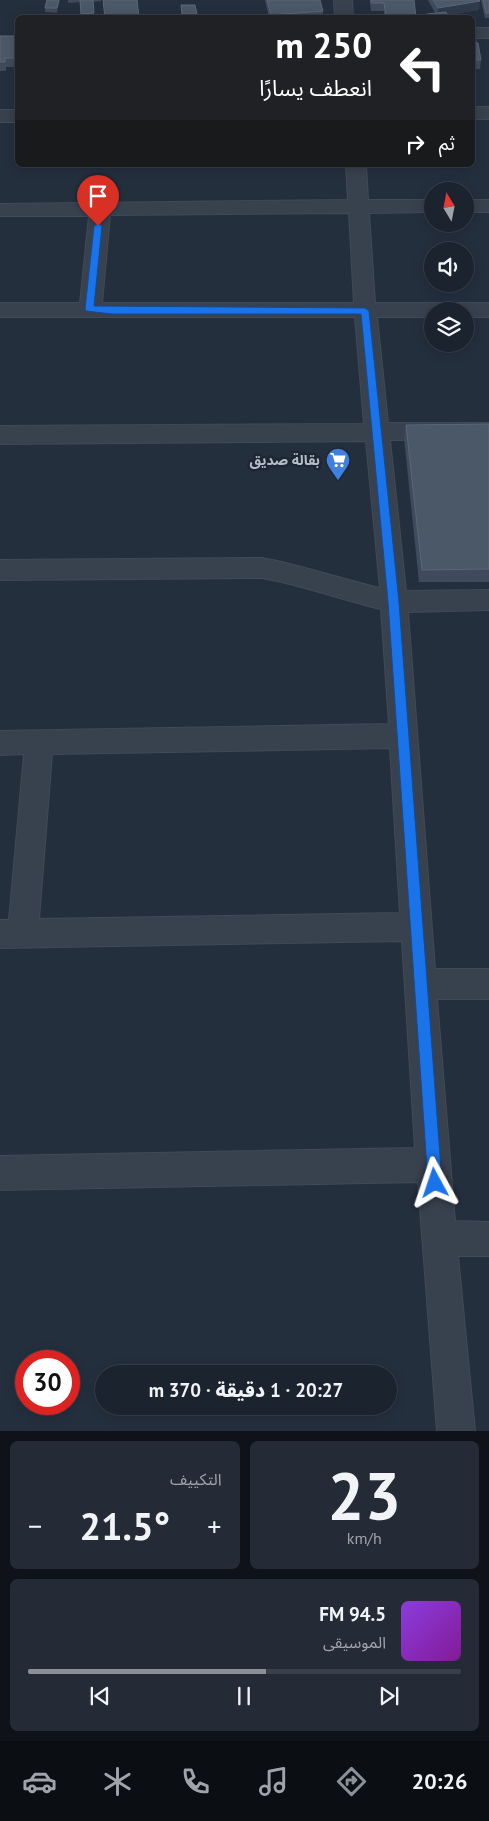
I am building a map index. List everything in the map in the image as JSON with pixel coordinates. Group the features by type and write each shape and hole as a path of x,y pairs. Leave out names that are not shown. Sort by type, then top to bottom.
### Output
{"street":[{"path":"343,0 344,15"},
{"path":"475,33 489,33"},
{"path":"475,113 489,113"},
{"path":"0,116 15,116"},
{"path":"356,167 365,311 394,602 433,1165 456,1431"},
{"path":"0,210 424,206"},
{"path":"474,206 489,206"},
{"path":"90,309 100,209"},
{"path":"0,310 489,310"},
{"path":"0,436 489,431"},
{"path":"0,570 262,568 289,573 343,590 394,602 489,600"},
{"path":"0,743 404,736"},
{"path":"39,743 11,934 416,927"},
{"path":"421,984 489,984"},
{"path":"0,1173 433,1165"},
{"path":"439,1238 489,1239"}],"building":[{"path":"47,0 59,0 57,8 45,8"},
{"path":"80,0 93,0 94,13 81,14"},
{"path":"103,0 137,0 139,15 105,15"},
{"path":"267,0 320,0 323,11 271,15"},
{"path":"371,0 414,0 416,15 386,15 384,3 371,3"},
{"path":"433,0 479,0 480,1 438,8"},
{"path":"483,0 489,0 489,13 486,13"},
{"path":"181,5 195,5 197,14 182,14"},
{"path":"446,12 448,15 428,15"},
{"path":"475,34 476,43 478,43 481,60 475,60"},
{"path":"0,36 15,36 15,58 5,58 5,62 0,62"},
{"path":"489,424 489,569 422,570 406,425"}],"place":[{"name":"بقالة صديق","path":"338,481"}],"route":[{"path":"98,226 90,309 112,311 365,311 394,602 435,1183"}]}
